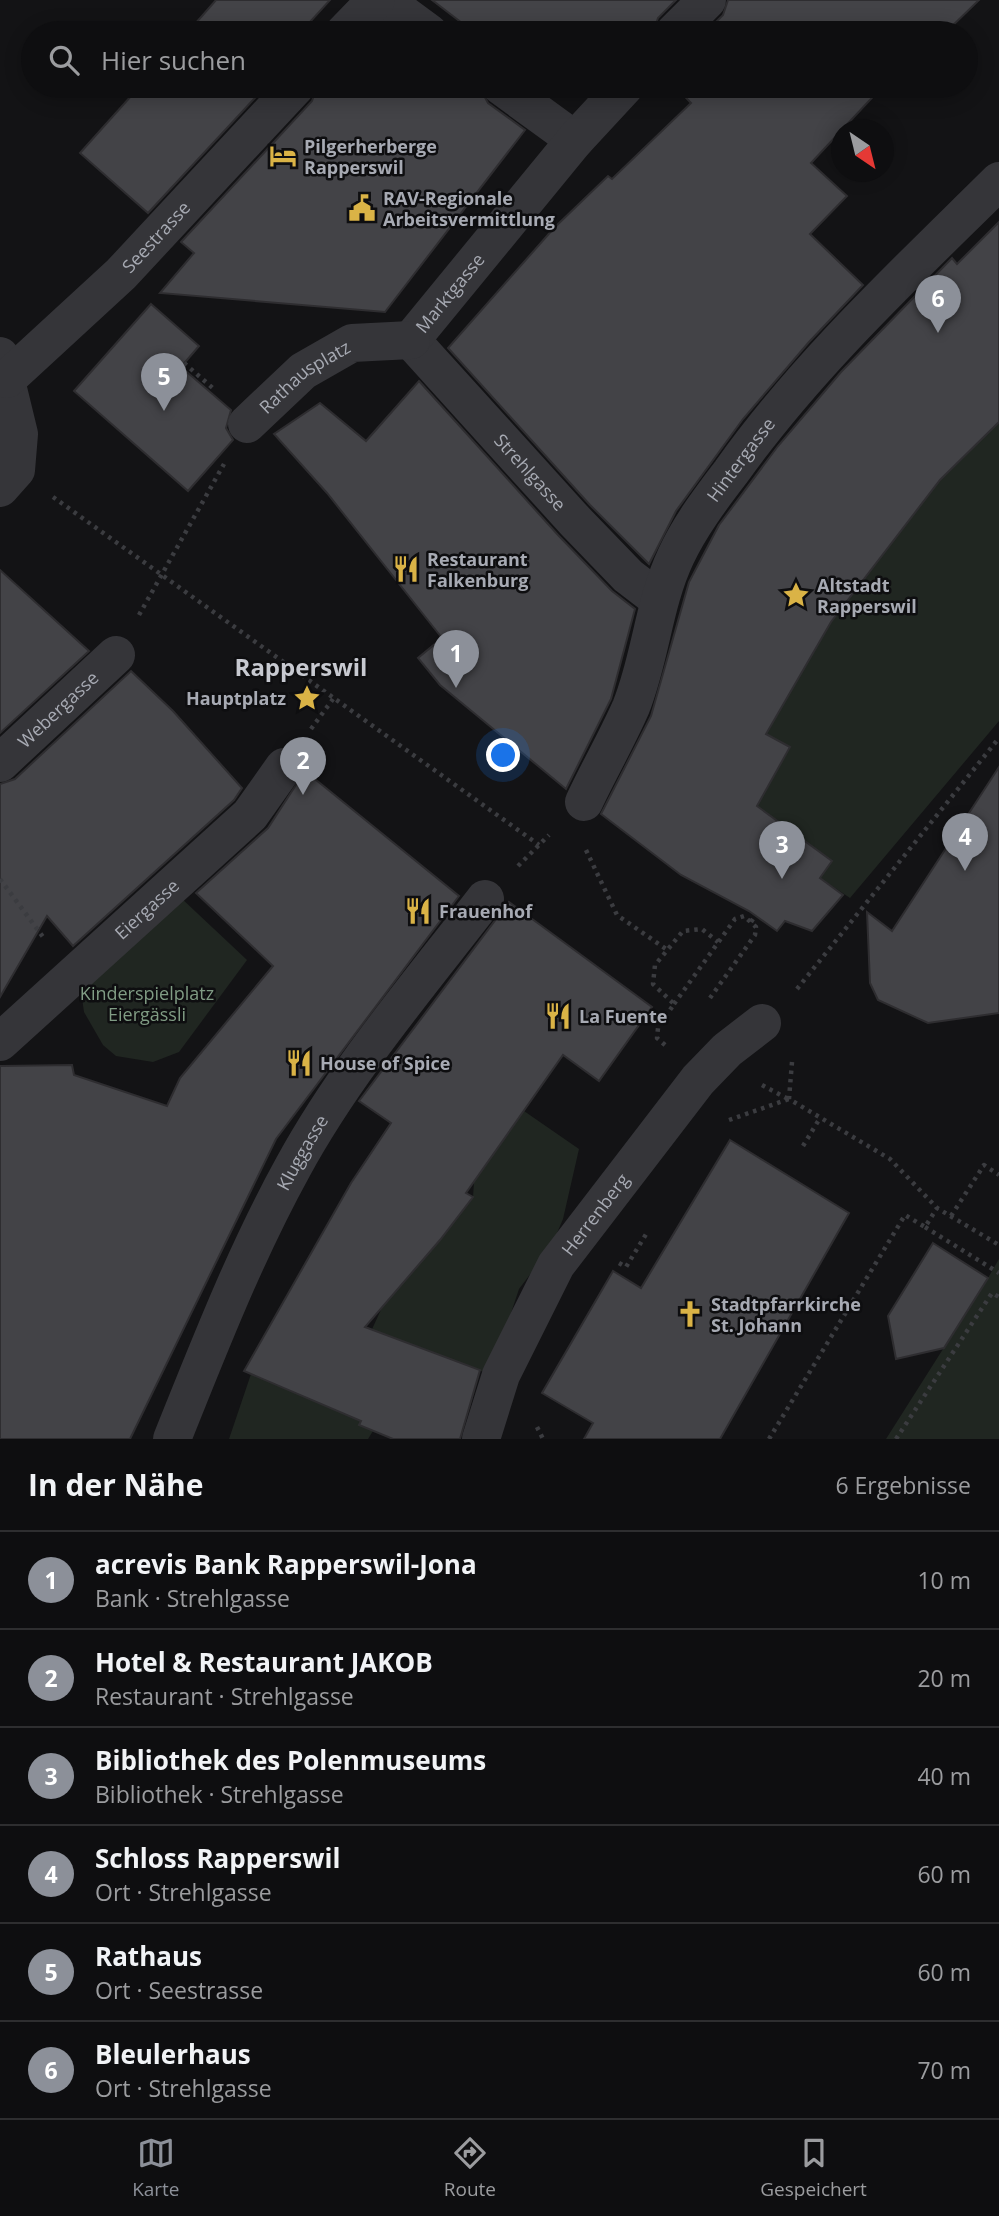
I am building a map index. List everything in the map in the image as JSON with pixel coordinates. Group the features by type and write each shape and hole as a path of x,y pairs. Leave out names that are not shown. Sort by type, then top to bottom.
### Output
{"street":[{"path":"686,21 707,0"},
{"path":"359,11 391,21"},
{"name":"Seestrasse","path":"3,368 121,274 285,98"},
{"path":"517,98 575,140"},
{"name":"Marktgasse","path":"411,340 575,140 614,98"},
{"name":"Hintergasse","path":"583,802 631,707 649,650 658,598 677,554 709,502 754,439 829,349 999,181"},
{"name":"Rathausplatz","path":"247,424 303,371 352,343 411,340"},
{"name":"Strehlgasse","path":"411,340 628,576 658,598"},
{"path":"3,368 19,433 8,479"},
{"name":"Webergasse","path":"0,763 116,655"},
{"name":"Eiergasse","path":"0,1042 250,815 284,767"},
{"name":"Kluggasse","path":"172,1439 241,1271 293,1166 351,1073 485,899"},
{"name":"Herrenberg","path":"481,1439 501,1375 556,1265 698,1080 727,1049 762,1023"}],"path":[{"path":"184,363 193,372"},
{"path":"116,655 247,424"},
{"path":"8,479 161,577 539,845"},
{"path":"762,1023 809,974 999,738"},
{"path":"582,842 617,915 666,950"},
{"path":"0,879 42,934 64,985"},
{"path":"664,1044 657,1038 658,1028 735,919 744,916 756,927 755,935 716,990"},
{"path":"751,922 755,916"},
{"path":"674,1004 662,995 651,977 666,950 683,930 693,928 702,929 718,942"},
{"path":"789,1099 793,1048"},
{"path":"760,1085 890,1158 937,1208 999,1245"},
{"path":"803,1146 820,1118"},
{"path":"951,1216 984,1165 999,1175"},
{"path":"925,1227 937,1208"},
{"path":"769,1439 905,1215 999,1273"},
{"path":"896,1439 992,1293 999,1297"}],"green space":[{"path":"999,422 999,721 850,898 820,878 831,861 757,806 790,748 759,730 831,622 940,480"},
{"name":"Kinderspielplatz Eiergässli","path":"180,897 247,960 179,1052 153,1062 116,1056 103,1045 84,1012 82,998 92,981"},
{"path":"524,1111 579,1149 563,1219 551,1247 519,1289 496,1358 486,1373 419,1347 382,1414 369,1407 359,1424 373,1431 368,1439 229,1439 251,1374 329,1407 347,1384 384,1303 440,1240 473,1197 474,1182"},
{"path":"999,1259 999,1439 886,1439 988,1278"}],"building":[{"path":"216,0 330,0 311,21 198,21"},
{"path":"432,0 676,0 657,21 459,21"},
{"path":"728,0 979,0 957,21 717,21 723,15"},
{"path":"129,98 255,98 148,213 80,153"},
{"path":"313,98 485,98 488,103 525,130 385,312 160,293 194,253 181,242"},
{"path":"686,98 872,98 852,119 831,119 831,142 811,163 847,196 810,234 863,285 809,342 743,419 676,511 649,564 590,505 448,348 554,228 608,176 612,179 691,103"},
{"path":"999,222 999,422 940,480 831,622 766,734 790,747 757,806 832,861 820,878 843,895 812,931 785,921 777,931 749,911 681,875 601,814 651,716 689,582 719,525 778,446 841,372 952,258 957,264"},
{"path":"151,304 199,346 181,367 231,410 226,428 233,440 188,491 74,391"},
{"path":"419,381 558,535 612,591 635,609 611,699 566,789 440,685 418,658 442,638 327,493 274,434 320,403 366,441"},
{"path":"0,570 89,651 0,733"},
{"path":"131,671 173,711 242,788 234,800 73,946 47,916 0,997 0,784 15,779"},
{"path":"999,767 999,1013 928,1023 878,1000 870,983 867,912 892,931"},
{"path":"305,771 459,896 276,1139 130,1439 0,1439 0,1066 72,1065 74,1075 167,1106 180,1078 273,966 196,893 268,828"},
{"path":"509,902 652,1007 599,1081 563,1055 466,1193 473,1197 365,1327 480,1370 460,1439 393,1439 359,1425 361,1421 244,1371 351,1183 391,1123 359,1101"},
{"name":"Stadtpfarrkirche St. Johann","path":"730,1140 849,1213 720,1439 584,1439 593,1423 542,1393 613,1271 641,1288"},
{"path":"933,1243 988,1278 944,1348 896,1359 888,1316"}],"place":[{"name":"Pilgerherberge Rapperswil","path":"283,156"},
{"name":"RAV-Regionale Arbeitsvermittlung","path":"362,208"},
{"name":"Bleulerhaus","path":"938,333"},
{"name":"Rathaus","path":"164,411"},
{"name":"Restaurant Falkenburg","path":"406,569"},
{"name":"Altstadt Rapperswil","path":"796,595"},
{"name":"acrevis Bank Rapperswil-Jona","path":"456,688"},
{"name":"Hauptplatz","path":"307,698"},
{"name":"Hotel & Restaurant JAKOB","path":"303,795"},
{"name":"Schloss Rapperswil","path":"965,871"},
{"name":"Bibliothek des Polenmuseums","path":"782,879"},
{"name":"Frauenhof","path":"418,911"},
{"name":"La Fuente","path":"558,1016"},
{"name":"House of Spice","path":"299,1063"},
{"name":"Stadtpfarrkirche St. Johann","path":"690,1314"}],"district":[{"name":"Rapperswil","path":"301,666"}]}
